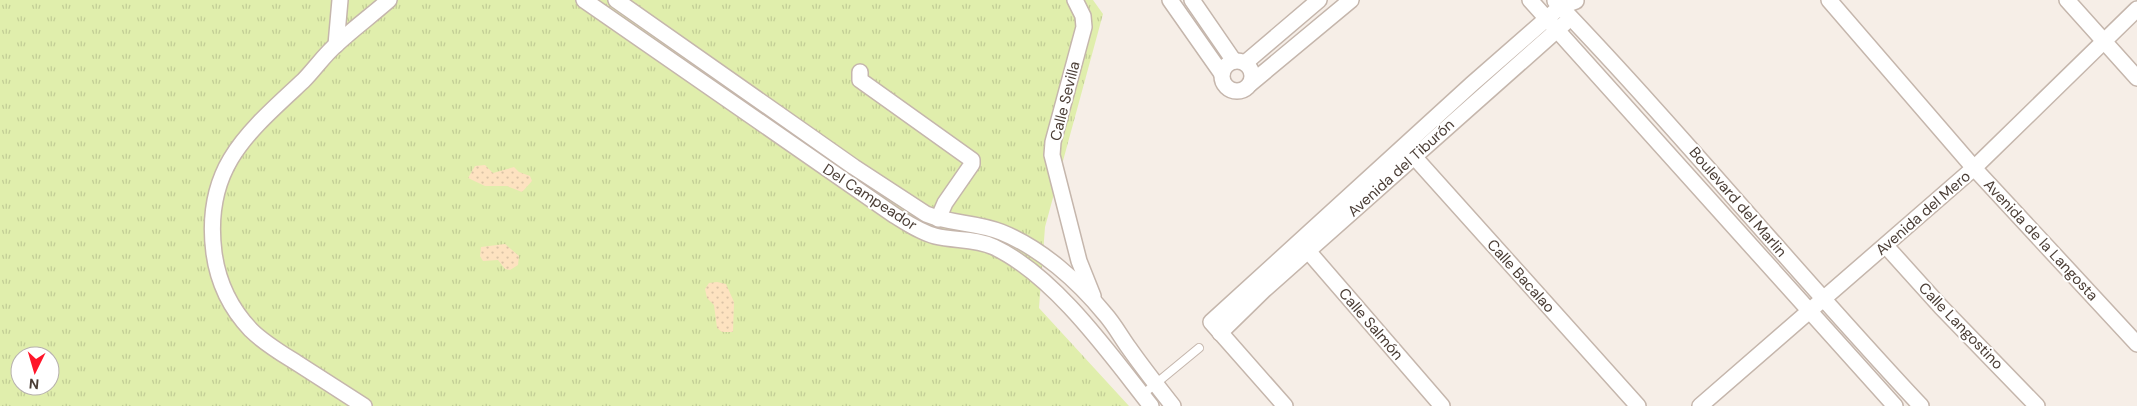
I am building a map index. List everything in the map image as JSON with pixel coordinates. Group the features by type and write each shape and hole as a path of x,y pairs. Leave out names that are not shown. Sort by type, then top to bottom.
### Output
{"street":[{"path":"336,45 340,0"},
{"path":"364,406 269,345 251,330 232,307 221,285 212,234 212,210 217,190 228,163 239,145 255,126 306,78 336,45 389,0"},
{"name":"Del Campeador","path":"584,0 872,200 918,229 934,236 974,240 1008,254 1054,292 1082,320 1146,400"},
{"name":"Calle Sevilla","path":"1075,0 1083,16 1084,27 1053,142 1052,156 1079,261 1096,304"},
{"path":"1170,0 1222,74 1225,85 1229,89 1241,91 1350,0"},
{"path":"1192,0 1240,62 1252,73 1250,84"},
{"path":"1222,74 1228,64 1240,62 1319,0"},
{"name":"Boulevard del Marlin","path":"1530,0 1895,406"},
{"name":"Avenida de la Langosta","path":"1829,0 1974,168 2137,344"},
{"path":"2067,0 2137,78"},
{"name":"Avenida del Tiburón","path":"1303,246 1415,157 1447,117 1548,18 1576,1"},
{"path":"611,20 619,2"},
{"name":"Del Campeador","path":"619,2 814,139 926,214 938,219 974,224 1001,232 1043,256 1064,272 1107,315 1155,384"},
{"name":"Boulevard del Marlin","path":"1562,8 1686,143 1823,300 1921,406"},
{"name":"Avenida del Tiburón","path":"1477,89 1558,30 1562,8"},
{"name":"Avenida del Mero","path":"1700,406 1974,168 2137,10"},
{"path":"860,72 860,80 972,160 972,164 945,203 938,219"},
{"name":"Avenida del Tiburón","path":"1285,406 1215,327 1303,246 1405,146 1447,117"},
{"path":"804,153 814,139"},
{"name":"Calle Bacalao","path":"1405,146 1638,406"},
{"name":"Calle Salmón","path":"1303,246 1442,406"},
{"name":"Calle Langostino","path":"1886,246 1941,307 2037,406"},
{"path":"1054,292 1064,272 1079,261"},
{"path":"1082,320 1094,311 1096,304"},
{"path":"1155,384 1173,406"}],"lane":[{"path":"1146,400 1155,384 1200,348"}],"green space":[{"path":"0,0 1093,0 1103,14 1045,227 1039,308 1129,406 0,406"}],"sand":[{"path":"485,165 493,173 514,167 519,172 530,176 532,181 522,192 507,186 485,186 468,178 475,166"},
{"path":"505,244 519,256 518,265 510,270 505,269 498,260 483,261 480,256 481,247"},
{"path":"709,283 726,284 734,302 733,332 722,332 717,328 714,305 707,298 705,289"}]}
